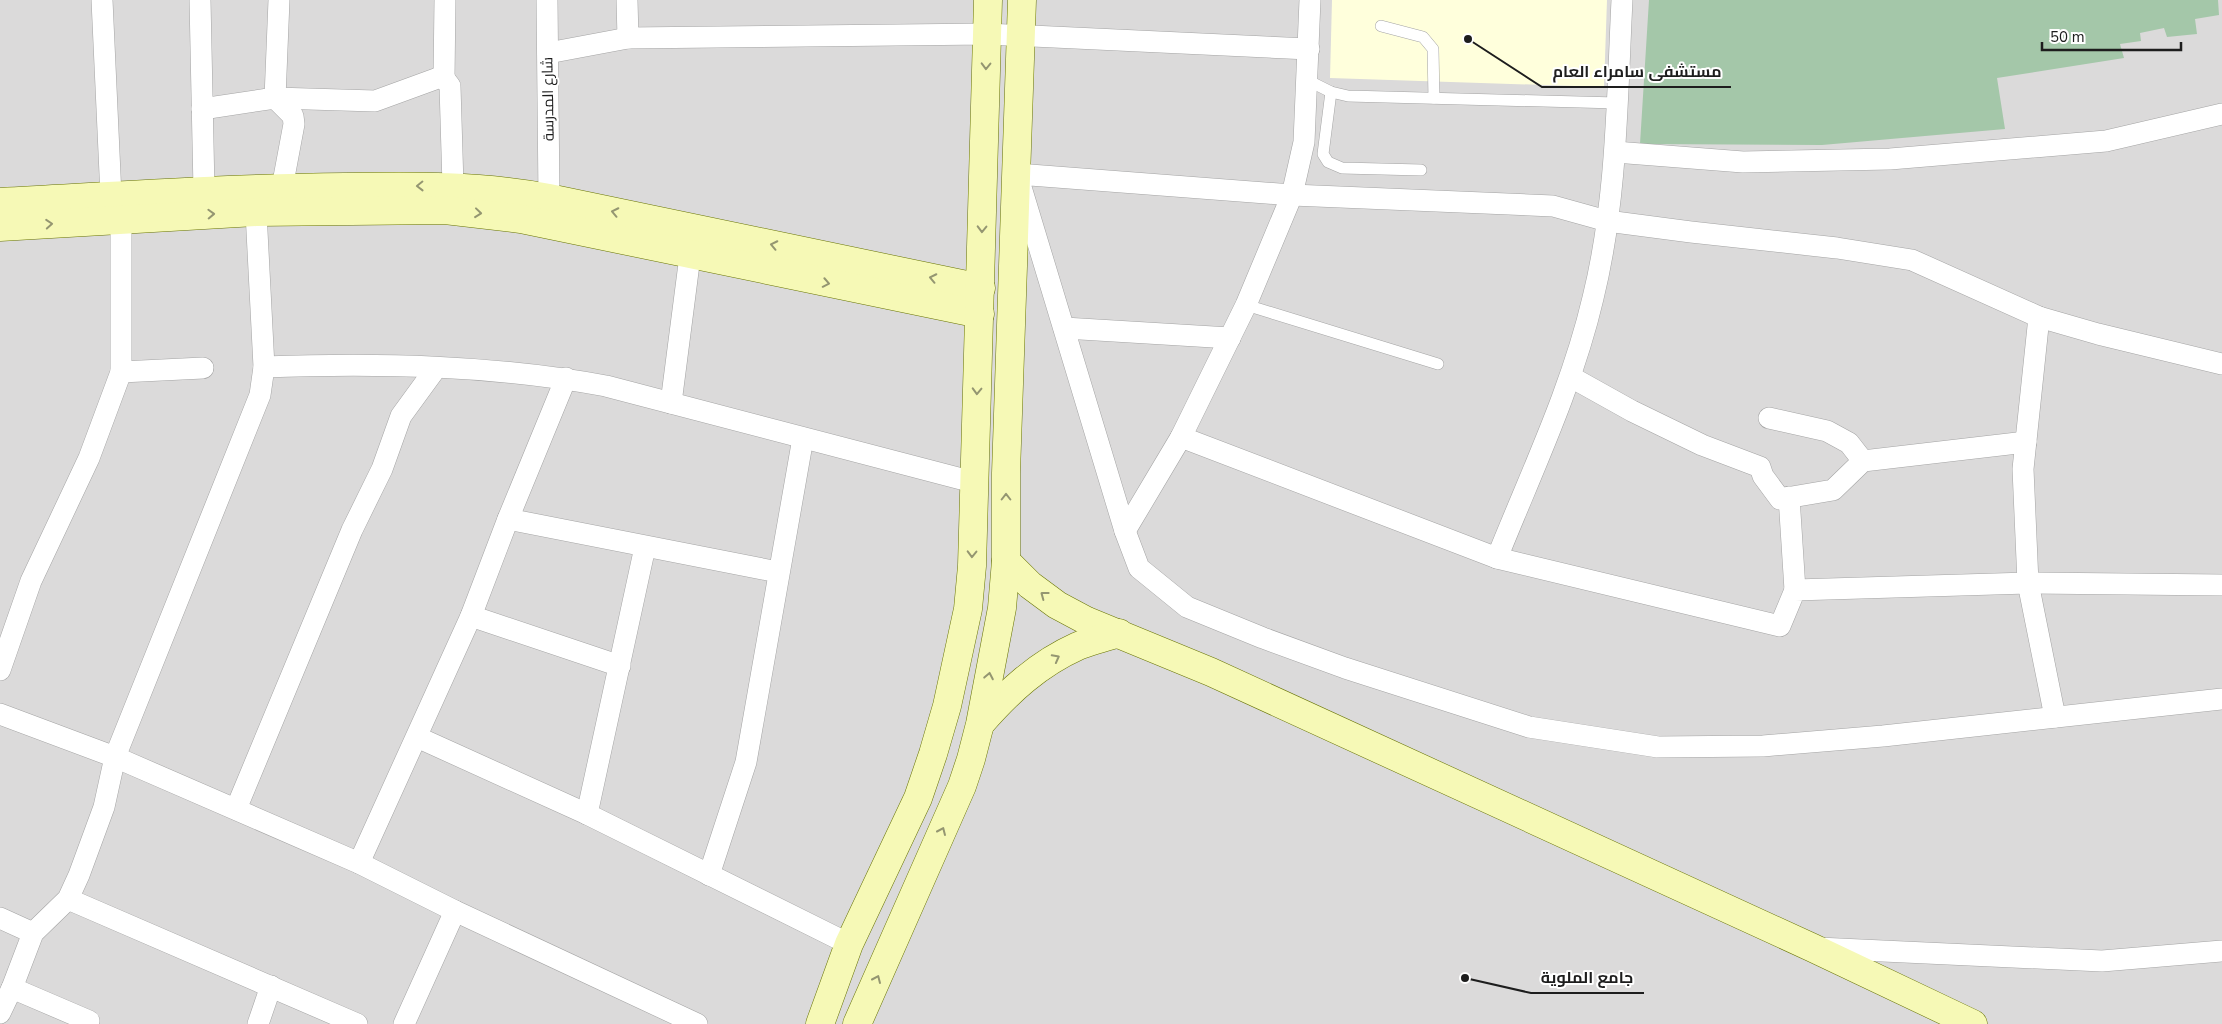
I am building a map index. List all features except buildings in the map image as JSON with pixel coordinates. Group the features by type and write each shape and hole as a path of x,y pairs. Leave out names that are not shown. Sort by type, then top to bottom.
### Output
{"main road":[{"path":"820,1024 849,944 918,798 947,706 968,609 972,566 973,482 981,301 988,0"},
{"path":"857,1024 962,786 980,724 1002,608 1006,561 1006,473 1022,0"},
{"path":"0,227 116,208 204,190 454,186 549,198 981,301"},
{"path":"0,202 256,212 445,210 521,219 690,256 981,301"},
{"path":"1006,561 1030,584 1057,605 1087,621 1210,672 1813,948 1973,1024"},
{"path":"980,724 1008,693 1041,666 1078,646 1119,633"},
{"path":"872,896 906,912"}],"street":[{"path":"0,670 31,581 89,458 121,372 116,208 102,0"},
{"path":"200,0 204,190"},
{"path":"279,0 275,98 293,116 294,124 282,188"},
{"path":"445,0 444,78 450,86 454,186"},
{"name":"شارع المدرسة","path":"547,0 549,198"},
{"path":"627,0 628,38"},
{"path":"1125,531 1181,437 1246,305 1292,195 1304,142 1310,0"},
{"path":"1497,558 1570,377 1594,298 1607,221 1615,152 1622,0"},
{"path":"548,54 628,38 987,34 1309,49"},
{"path":"202,109 275,98 375,101 438,78 444,78"},
{"path":"1615,152 1743,162 1890,159 2106,140 2222,114"},
{"path":"2222,364 2098,334 2039,317 1912,260 1837,248 1607,221 1553,206 1292,195 1017,174 1125,531 1139,568 1187,607 1263,638 1345,668 1529,726 1658,747 1763,746 1883,736 2222,699"},
{"path":"521,219 542,207 549,198"},
{"path":"0,1013 12,988 33,933 68,899 79,875 104,807 115,757 260,395 264,367 256,212"},
{"path":"671,403 690,256"},
{"path":"2039,317 2023,469 2028,583 2054,717"},
{"path":"1064,328 1230,338"},
{"path":"264,367 334,365 436,368 489,370 566,378 606,386 973,482"},
{"path":"121,372 203,368"},
{"path":"236,809 352,530 382,469 401,416 436,368"},
{"path":"1570,377 1632,411 1702,445 1760,467 1763,476 1780,499 1833,490 1863,461 2026,442"},
{"path":"359,863 472,616 508,519 566,378"},
{"path":"1769,418 1827,431 1849,444 1863,461"},
{"path":"1181,437 1497,558 1780,626 1795,590 1790,498"},
{"path":"709,874 746,762 803,438"},
{"path":"508,519 778,572"},
{"path":"587,814 645,547"},
{"path":"1795,590 2028,583 2222,586"},
{"path":"472,616 620,666"},
{"path":"0,714 115,757 359,863 455,911 697,1024"},
{"path":"416,737 587,814 849,944"},
{"path":"68,899 357,1024"},
{"path":"404,1024 455,911"},
{"path":"0,918 33,933"},
{"path":"1813,948 2102,961 2222,951"},
{"path":"258,1024 271,986"},
{"path":"12,988 89,1021"}],"lane":[{"path":"1381,26 1423,37 1433,49 1434,98"},
{"path":"1307,80 1331,92 1348,96 1617,103"},
{"path":"1331,92 1323,154 1328,162 1342,168 1421,170"},
{"path":"1246,305 1438,364"}],"shaded area":[{"path":"0,0 2222,0 2222,1024 0,1024"},
{"path":"1332,0 1607,0 1604,87 1330,78"},
{"path":"1649,0 2218,0 2219,15 2195,19 2197,34 2167,37 2164,28 2140,33 2141,41 2120,44 2124,58 1997,78 2005,129 1822,145 1640,144"}],"place":[{"name":"مستشفى سامراء العام","path":"1468,39"},
{"name":"جامع الملوية","path":"1465,978"}]}
